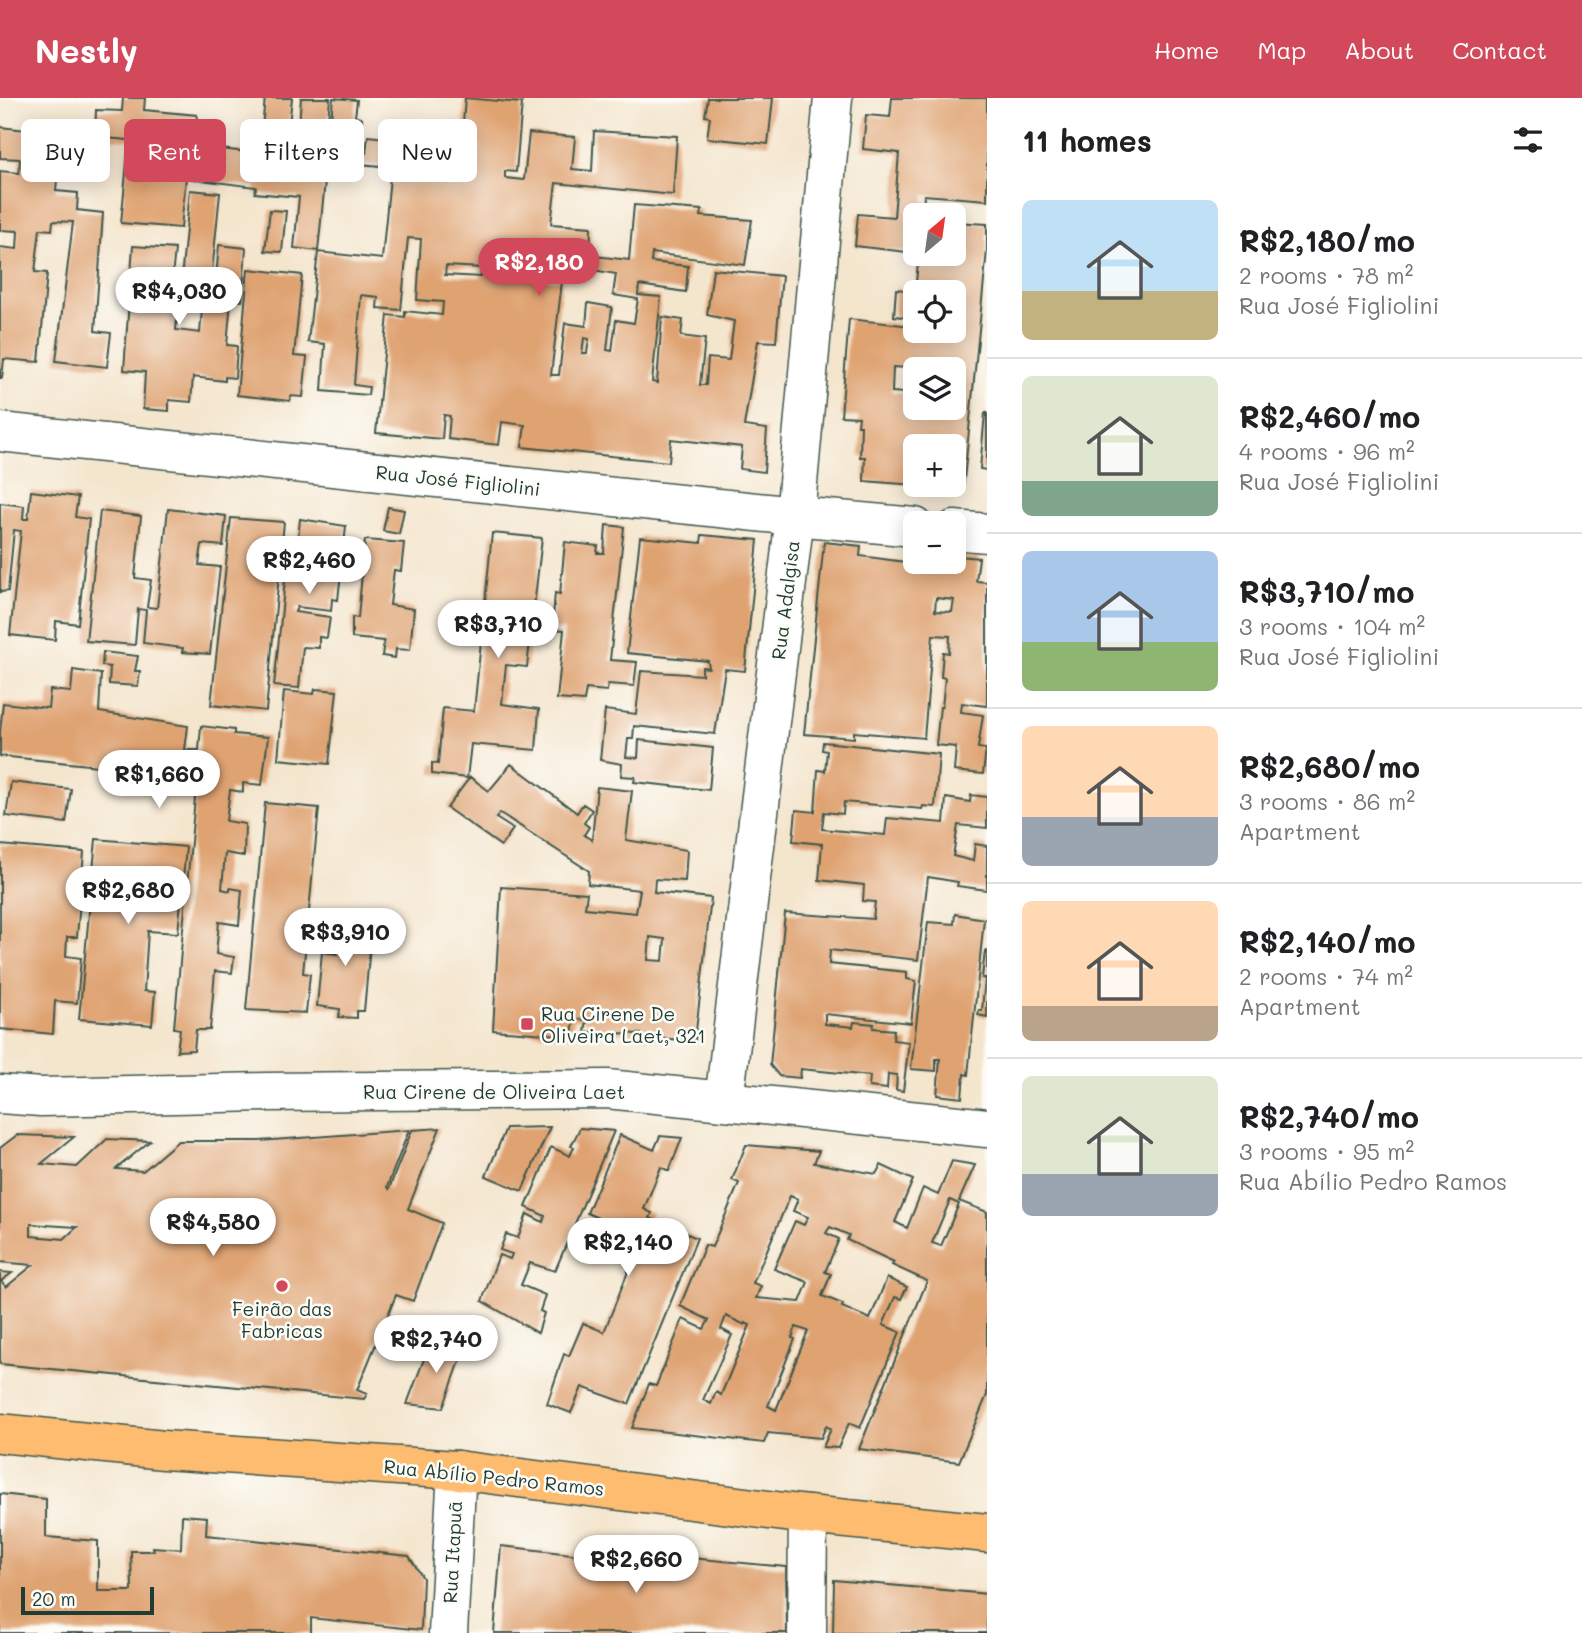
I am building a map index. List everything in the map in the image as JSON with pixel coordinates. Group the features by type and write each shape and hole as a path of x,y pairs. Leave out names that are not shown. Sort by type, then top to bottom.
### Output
{"main road":[{"name":"Rua Abílio Pedro Ramos","path":"0,1433 164,1450 457,1470 808,1515 987,1533"}],"street":[{"name":"Rua Adalgisa","path":"724,1101 795,516 833,98"},
{"name":"Rua José Figliolini","path":"0,432 903,526"},
{"path":"966,531 987,533"},
{"name":"Rua Cirene de Oliveira Laet","path":"0,1094 41,1097 607,1089 987,1128"},
{"name":"Rua Itapuã","path":"448,1633 457,1470"},
{"path":"807,1633 808,1515"}],"building":[{"path":"123,98 145,98 144,110 197,115 197,119 124,119 124,140 110,138 110,119 96,119 96,110 122,111"},
{"path":"265,98 292,98 290,119 263,119"},
{"path":"301,98 330,98 328,119 299,119"},
{"path":"333,98 357,100 355,117 362,118 331,119"},
{"path":"465,98 522,103 516,172 505,171 505,178 524,180 529,133 575,137 572,169 592,171 594,131 677,136 673,195 556,183 551,224 591,227 590,256 570,254 567,271 545,268 543,279 562,281 551,375 559,375 565,323 586,326 588,303 612,307 607,350 612,351 616,320 634,323 638,299 613,295 616,274 593,270 595,256 629,260 634,205 702,210 701,216 752,220 745,265 652,253 651,262 688,266 686,292 639,285 638,295 661,297 652,382 657,383 662,317 683,320 681,336 705,339 700,385 706,385 708,358 729,360 734,321 707,315 713,269 782,276 776,342 758,341 744,426 767,429 764,472 740,469 742,447 671,439 669,462 522,447 525,425 502,422 499,445 448,439 450,416 444,415 442,439 376,433 388,315 405,317 405,311 442,315 443,302 417,300 421,239 408,238 401,310 377,308 378,297 361,295 354,385 369,387 368,395 322,391 325,344 308,342 318,252 382,259 390,182 477,182 477,119 463,119","holes":["446,266 482,268 481,277 445,275","584,338 589,339 587,353 582,353"]},
{"path":"708,98 773,98 768,144 707,138 710,117 705,116"},
{"path":"892,98 987,98 987,200 924,195 924,203 903,203 903,252 855,246 858,214 894,217 899,153 863,149 866,115 890,117"},
{"path":"0,127 21,129 21,182 57,182 56,191 78,193 77,210 103,213 95,331 111,333 107,367 56,361 73,222 53,221 52,230 40,229 35,272 47,273 39,362 4,359 0,378 0,247 17,249 18,231 0,230 0,171 19,173 20,159 0,158"},
{"path":"368,136 378,137 378,166 364,164"},
{"path":"226,150 240,151 240,182 325,182 318,251 294,248 299,197 255,193 256,187 215,182 226,182"},
{"path":"125,182 186,182 181,228 121,223"},
{"path":"190,190 220,193 211,283 181,279"},
{"path":"270,210 286,211 282,252 265,251"},
{"path":"966,223 987,224 987,250 966,460 966,434 903,434 903,484 864,481 865,457 860,457 859,417 841,416 849,319 903,325 903,343 966,343 966,280 916,280 918,266 966,266"},
{"path":"219,245 246,248 242,301 231,300 227,345 237,346 235,378 225,377 225,381 193,377 191,402 169,400 169,411 143,409 145,372 124,370 133,246 175,249 169,306 178,307 176,330 200,333 203,297 214,298"},
{"path":"248,269 302,275 294,356 307,357 303,397 290,396 290,401 237,395"},
{"path":"896,289 903,290 903,317 894,316"},
{"path":"987,413 987,470 980,469"},
{"path":"31,491 78,497 75,517 89,519 78,624 56,621 55,640 10,635 21,531 14,530 8,591 0,592 0,503 24,506 23,519 28,519"},
{"path":"388,507 404,510 399,534 383,531"},
{"path":"168,509 226,516 223,546 202,544 199,565 220,567 210,654 182,652 183,648 143,643 146,610 138,609 135,645 86,641 100,511 141,516 135,578 151,580 147,607 157,608"},
{"path":"231,518 284,522 266,711 211,705"},
{"path":"300,519 346,526 338,600 332,599 331,611 297,607 295,612 330,617 327,638 319,637 319,648 303,647 299,688 274,686 286,570 295,570"},
{"path":"606,525 624,527 610,660 637,662 634,686 608,684 607,691 586,689 584,701 557,699 564,630 552,629 555,593 560,594 565,542 598,546 597,553 604,553"},
{"path":"492,533 542,538 527,667 506,665 502,704 539,709 536,750 471,744 467,778 432,774 432,763 438,764 443,708 474,711"},
{"path":"702,535 758,540 745,671 725,669 715,734 634,726 633,739 628,739 626,757 638,758 639,740 713,748 709,790 634,782 635,777 621,776 622,764 600,760 605,710 636,714 641,671 702,675 702,667 709,668 708,661 627,653 640,537 701,543"},
{"path":"365,540 404,543 401,571 394,570 390,605 414,609 410,650 396,649 395,658 382,656 384,641 352,638 352,617 358,618"},
{"path":"824,542 861,546 860,556 903,562 903,574 966,574 966,557 979,558 976,581 987,582 987,706 962,703 961,712 983,715 978,748 986,749 983,774 954,771 956,747 936,745 945,678 941,677 943,652 949,653 950,636 933,635 924,738 854,732 854,738 804,734","holes":["936,598 954,600 952,612 935,611"]},
{"path":"103,652 138,656 135,671 140,671 138,686 109,684 110,667 102,666"},
{"path":"73,670 101,674 99,712 188,726 185,750 199,750 201,726 234,730 234,734 268,737 262,785 243,783 243,792 230,790 226,821 245,824 244,856 225,853 222,889 242,890 239,925 219,922 216,954 234,957 232,973 215,971 210,1030 196,1030 194,1050 177,1051 180,1029 174,1028 197,776 0,756 3,703 48,708 50,690 71,692"},
{"path":"315,689 337,691 329,764 278,759 284,691 314,694"},
{"path":"823,742 939,754 935,807 923,806 922,809 844,802 843,814 824,812 822,829 885,835 887,818 944,823 946,798 970,802 971,795 987,797 987,828 958,825 953,856 973,861 975,844 987,846 987,890 957,886 958,882 928,877 918,960 830,950 829,964 907,972 907,979 916,981 911,1023 825,1014 825,1024 853,1027 854,1022 874,1024 873,1028 894,1030 893,1040 909,1042 903,1091 896,1090 897,1075 888,1074 887,1089 869,1087 870,1076 801,1069 800,1078 779,1076 770,1065 785,913 873,919 875,902 863,901 864,885 819,880 822,844 793,841 796,810 815,812 818,770 825,771 827,751 822,750"},
{"path":"511,764 577,813 583,804 592,810 584,823 589,827 584,835 592,840 597,787 632,791 626,840 687,850 685,881 655,879 654,892 711,898 695,1040 585,1032 587,1020 574,1019 572,1036 493,1030 501,887 587,893 585,908 636,913 640,890 588,884 589,871 500,813 496,818 513,829 501,846 447,808 470,777 489,791","holes":["650,937 665,939 663,961 648,960"]},
{"path":"11,782 71,789 66,823 6,816"},
{"path":"265,803 319,808 303,973 310,974 306,1013 246,1010"},
{"path":"96,839 186,847 178,933 148,931 144,991 155,992 152,1025 79,1019"},
{"path":"0,845 84,852 77,937 67,937 66,956 81,958 77,1003 55,1001 53,1034 0,1029"},
{"path":"330,912 352,915 350,931 371,935 364,1011 357,1011 357,1018 339,1017 340,1009 317,1006 322,952 337,954 337,946 327,945"},
{"path":"955,914 984,919 968,1075 964,1074 962,1098 937,1095 940,1059 936,1059 936,1071 911,1069 928,922 954,924"},
{"path":"985,951 987,1017 978,1015 979,1010 982,1010"},
{"path":"550,1127 522,1191 486,1176 506,1128"},
{"path":"440,1128 408,1209 442,1223 413,1301 396,1295 357,1390 367,1394 364,1399 0,1364 0,1272 12,1273 1,1281 6,1287 33,1265 0,1262 0,1148 17,1135 74,1137 41,1164 77,1167 107,1139 150,1141 116,1169 143,1171 178,1141 259,1141 409,1130 387,1187 389,1189 412,1130","holes":["31,1224 77,1227 64,1239 31,1236"]},
{"path":"580,1128 614,1131 555,1271 530,1263 521,1285 545,1295 540,1311 544,1313 538,1333 482,1301 499,1255 510,1259 512,1254 500,1250 506,1234 518,1238 527,1214 543,1222 545,1216 526,1207 551,1147 570,1156 574,1147 571,1146"},
{"path":"620,1135 654,1150 660,1136 682,1138 669,1171 661,1167 644,1209 652,1213 650,1218 697,1238 629,1404 582,1387 571,1413 547,1404 564,1354 569,1356 583,1323 604,1332 635,1254 602,1239 610,1223 587,1213"},
{"path":"746,1145 819,1151 814,1163 876,1174 881,1165 913,1180 895,1222 907,1228 923,1188 938,1195 952,1161 975,1165 959,1201 987,1212 987,1395 959,1462 859,1449 927,1281 847,1240 849,1235 830,1227 826,1233 839,1239 825,1272 831,1274 822,1296 870,1319 887,1278 907,1287 901,1299 895,1297 883,1325 900,1332 860,1428 849,1423 838,1448 823,1447 831,1429 826,1426 821,1438 768,1433 764,1443 632,1428 649,1384 656,1386 683,1319 704,1329 709,1320 680,1306 705,1245 712,1247 739,1183 732,1180","holes":["790,1196 798,1199 793,1211 808,1217 804,1225 795,1221 774,1269 808,1282 800,1302 756,1298 761,1286 753,1283","950,1200 959,1204 941,1246 932,1243","726,1316 750,1325 721,1395 716,1392 711,1404 703,1400 732,1335 721,1329","796,1327 808,1331 776,1410 768,1406 795,1339 792,1338"]},
{"path":"432,1338 464,1350 443,1408 407,1404"},
{"path":"0,1494 46,1499 46,1537 98,1541 98,1591 132,1591 131,1551 154,1551 153,1547 181,1549 182,1515 207,1517 206,1535 409,1556 423,1578 421,1630 311,1618 311,1633 0,1633"},
{"path":"501,1546 659,1564 660,1555 786,1567 787,1633 494,1633"},
{"path":"834,1580 987,1594 987,1633 833,1633"}],"place":[{"name":"Rua Cirene De Oliveira Laet, 321","path":"527,1024"},
{"name":"Feirão das Fabricas","path":"282,1286"}]}
